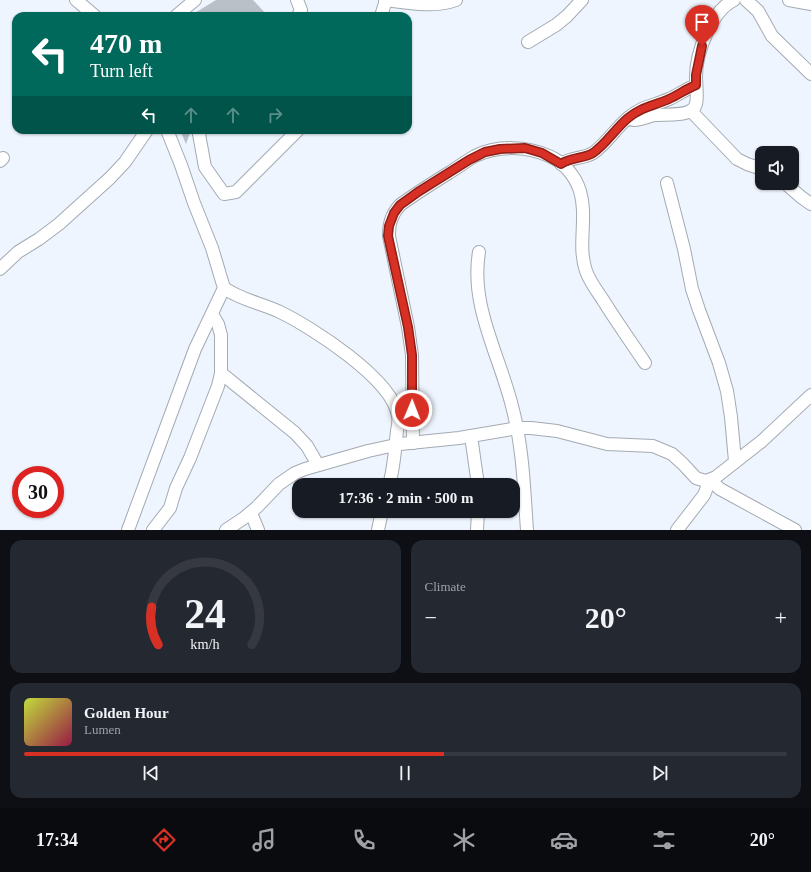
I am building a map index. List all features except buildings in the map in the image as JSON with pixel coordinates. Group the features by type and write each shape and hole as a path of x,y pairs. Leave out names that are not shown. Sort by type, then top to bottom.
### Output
{"street":[{"path":"76,0 91,12"},
{"path":"181,12 195,0"},
{"path":"297,0 301,10 300,12"},
{"path":"383,12 389,0 411,3 447,3 456,0"},
{"path":"528,42 562,20 582,0"},
{"path":"789,0 811,4"},
{"path":"628,118 632,120 656,115 686,113 691,111 696,103 696,75 699,57 706,36 717,14 730,1"},
{"path":"751,1 772,36 811,74"},
{"path":"561,164 565,161 586,157 628,118 644,107 667,100 696,85"},
{"path":"691,111 737,159 755,167"},
{"path":"0,269 18,252 59,224 110,178 125,162 144,134"},
{"path":"128,530 195,349 224,288 212,248 169,134"},
{"path":"199,134 206,167 224,194 236,192 294,134"},
{"path":"413,443 412,355 408,327 388,236 389,226 394,213 400,205 469,160 485,152 500,149 525,148 542,153 561,164 574,178 582,199 584,216 584,265 588,277 609,311 645,363"},
{"path":"667,183 684,249 692,289 719,363 727,391 736,461"},
{"path":"792,190 811,204"},
{"path":"479,252 477,266 479,297 489,338 503,374 518,428 524,473 527,530"},
{"path":"224,288 241,298 280,312 320,336 363,367 382,387 392,401 398,416 396,445 390,478"},
{"path":"153,530 170,508 176,488 190,458 214,397 221,373 221,335 218,324 212,314"},
{"path":"221,373 295,433 306,446 318,465"},
{"path":"226,530 251,513 272,490 287,478 300,471 368,451 396,445 471,436 518,428 537,428 557,431 607,444 653,446 665,450 678,459 696,478 710,480 762,441 811,395"},
{"path":"471,436 477,478"},
{"path":"677,530 704,496 710,480"},
{"path":"710,480 720,489 795,530"},
{"path":"251,513 258,530"},
{"path":"378,530 381,518"},
{"path":"477,530 478,518"}],"route":[{"path":"412,410 412,355 408,327 388,236 390,221 396,209 418,192 476,155 492,150 525,148 542,153 561,164 574,158 586,157 599,148 624,122 640,110 648,105 662,102 671,98 696,85 696,75 702,46"}]}
